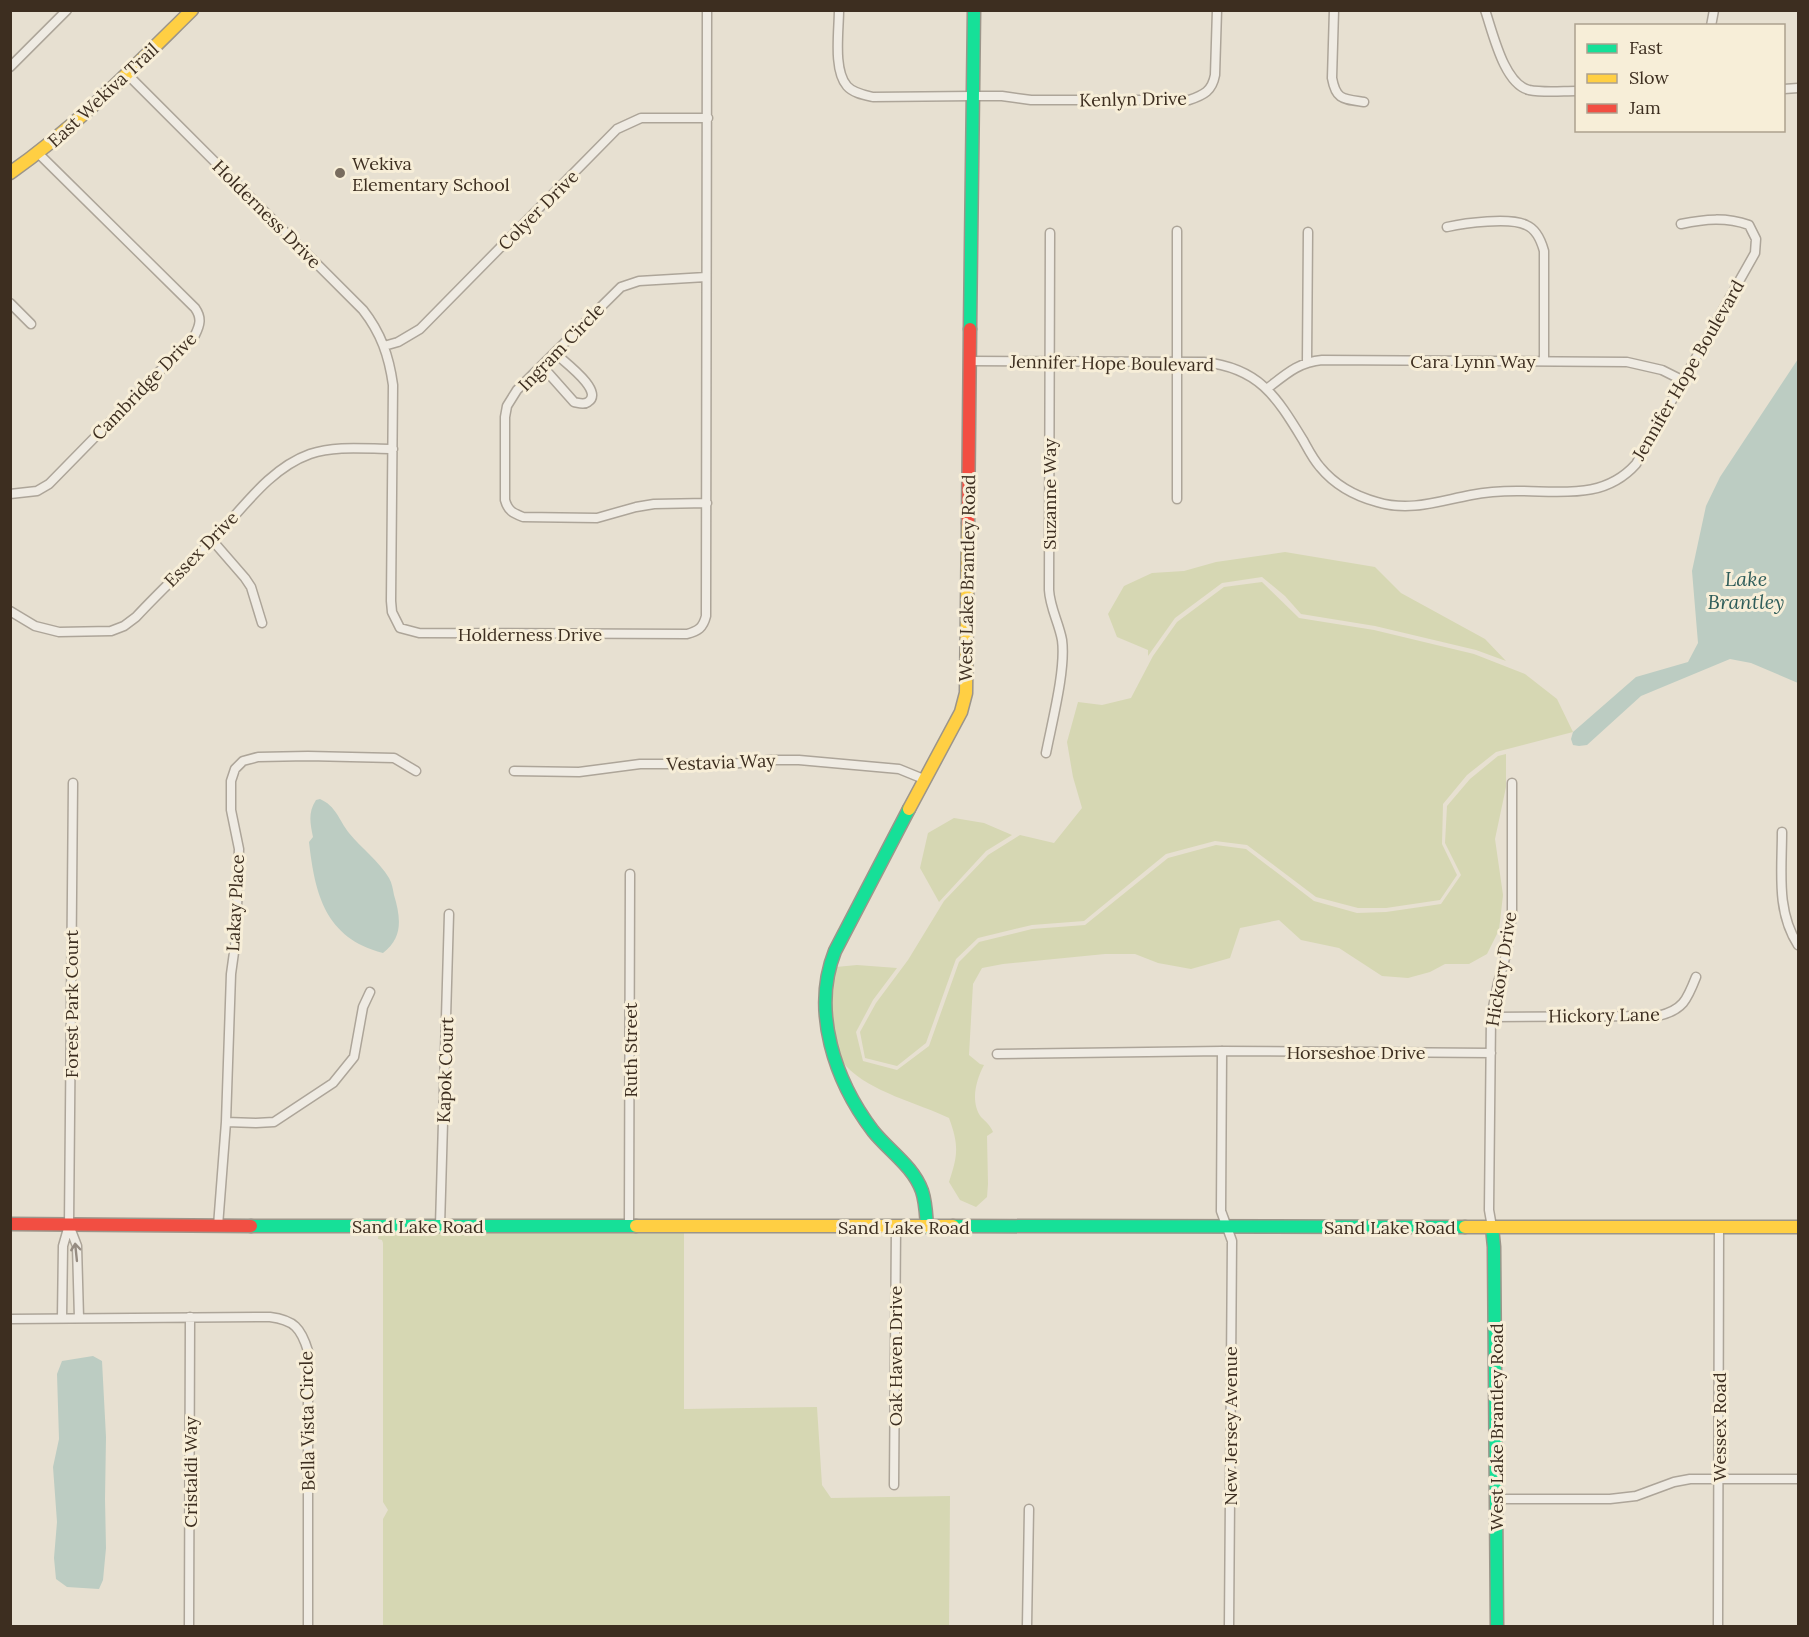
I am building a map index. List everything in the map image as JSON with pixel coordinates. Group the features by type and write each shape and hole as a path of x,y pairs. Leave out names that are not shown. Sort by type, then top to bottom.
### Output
{"street":[{"path":"10,67 67,10"},
{"name":"East Wekiva Trail","path":"10,173 39,154 82,118 192,10"},
{"name":"Holderness Drive","path":"127,74 363,310 374,325 390,362 393,385 392,612 400,628 413,632 687,634 704,626 706,616 707,10"},
{"name":"Kenlyn Drive","path":"839,10 838,69 848,88 873,97 1002,96 1042,100 1189,100 1201,96 1214,84 1217,10"},
{"name":"West Lake Brantley Road","path":"927,1227 924,1199 919,1184 864,1117 841,1074 831,1047 826,1011 827,975 841,937 961,712 966,693 974,10"},
{"path":"1334,10 1332,78 1334,87 1337,95 1343,99 1364,102"},
{"path":"1485,10 1511,78 1521,87 1531,90 1575,91"},
{"name":"Colyer Drive","path":"384,346 398,342 420,329 617,129 641,118 708,118"},
{"name":"Cambridge Drive","path":"10,494 37,491 49,484 195,335 200,321 195,308 39,154"},
{"name":"Jennifer Hope Boulevard","path":"969,361 1178,362 1223,364 1239,369 1268,388 1282,406 1319,466 1334,481 1378,503 1404,507 1424,506 1496,491 1598,489 1625,477 1636,464 1755,253 1756,240 1749,225 1736,220 1706,219 1681,224"},
{"path":"1447,227 1468,222 1515,222 1534,230 1541,240 1544,251 1544,361"},
{"path":"1177,499 1178,231"},
{"path":"1307,362 1308,232"},
{"name":"Suzanne Way","path":"1047,753 1062,658 1062,641 1049,600 1050,233"},
{"name":"Ingram Circle","path":"706,277 639,281 621,287 517,390 507,406 505,417 505,500 512,513 523,517 597,518 654,504 707,503"},
{"path":"10,303 31,324"},
{"path":"542,366 574,402 588,403 592,398 588,384 555,353"},
{"name":"Cara Lynn Way","path":"1268,388 1286,373 1307,362 1627,362 1662,370 1684,381"},
{"name":"Essex Drive","path":"10,611 35,626 59,632 111,631 124,626 136,617 255,493 284,467 321,451 393,449"},
{"path":"212,540 251,587 262,624"},
{"name":"Lakay Place","path":"218,1226 226,1122 231,974 236,938 239,849 231,810 231,781 235,769 243,761 258,757 308,756 394,758 416,771"},
{"name":"Vestavia Way","path":"514,771 579,772 640,764 730,764 799,760 899,769 926,780"},
{"name":"Forest Park Court","path":"69,1225 73,783"},
{"name":"Hickory Drive","path":"1492,1227 1489,1210 1491,1017 1508,951 1512,914 1512,783"},
{"path":"1782,832 1782,901 1788,929 1798,945"},
{"name":"Ruth Street","path":"629,1226 630,874"},
{"name":"Kapok Court","path":"440,1226 449,914"},
{"name":"Hickory Lane","path":"1491,1017 1658,1016 1669,1014 1681,1007 1689,996 1696,977"},
{"path":"226,1122 256,1124 274,1122 333,1083 354,1057 363,1007 370,992"},
{"path":"1222,1051 1221,1211 1227,1226"},
{"name":"Horseshoe Drive","path":"997,1054 1222,1051 1491,1053"},
{"name":"Sand Lake Road","path":"10,1224 1798,1227"},
{"path":"69,1225 77,1246 79,1318"},
{"path":"62,1318 63,1246 69,1225"},
{"name":"New Jersey Avenue","path":"1227,1226 1232,1241 1229,1626"},
{"name":"Oak Haven Drive","path":"894,1485 896,1227"},
{"name":"West Lake Brantley Road","path":"1492,1227 1497,1626"},
{"name":"Wessex Road","path":"1718,1626 1719,1227"},
{"path":"63,1280 78,1279"},
{"name":"Cristaldi Way","path":"189,1626 190,1317"},
{"name":"Bella Vista Circle","path":"10,1318 270,1317 284,1319 297,1327 308,1351 308,1626"},
{"path":"1497,1499 1610,1499 1636,1496 1674,1482 1690,1479 1798,1479"},
{"path":"1028,1626 1029,1509"}],"green space":[{"path":"1285,552 1375,567 1401,593 1485,639 1506,661 1476,650 1375,626 1301,614 1285,596 1262,577 1222,583 1175,618 1148,656 1148,650 1117,637 1108,614 1124,586 1152,573 1184,571 1216,562"},
{"path":"1262,582 1299,618 1374,630 1474,654 1525,674 1557,699 1573,732 1496,752 1467,775 1443,804 1442,844 1457,875 1440,900 1386,908 1358,908 1316,897 1247,845 1215,841 1166,854 1084,921 1032,925 978,938 956,959 926,1043 897,1066 865,1058 860,1032 876,1003 908,960 944,901 988,855 1020,835 1054,843 1082,808 1073,777 1067,742 1078,702 1102,705 1131,698 1153,656 1177,622 1224,587"},
{"path":"1506,754 1506,787 1495,839 1503,895 1499,930 1487,954 1469,964 1445,964 1430,972 1408,978 1382,976 1339,948 1301,940 1279,920 1240,928 1230,958 1191,969 1158,963 1135,954 1105,954 982,968 973,984 969,1055 984,1065 975,1098 981,1117 993,1132 987,1136 987,1197 976,1207 960,1200 949,1182 956,1150 949,1118 868,1083 846,1066 841,1057 833,1033 831,1008 831,988 836,967 857,965 897,968 873,1000 856,1032 863,1061 897,1070 929,1046 959,962 979,942 1032,929 1085,925 1168,858 1216,845 1246,849 1314,901 1357,913 1386,912 1441,904 1461,875 1445,843 1447,806 1470,779 1498,756"},
{"path":"954,818 984,823 1012,835 986,851 939,902 920,868 928,833"},
{"path":"379,1231 684,1231 684,1409 817,1407 822,1485 831,1498 950,1496 949,1626 383,1626 383,1519 388,1510 383,1502 383,1243 378,1239"}],"water":[{"name":"Lake Brantley","path":"1798,359 1798,683 1751,663 1730,659 1641,696 1587,745 1573,745 1571,739 1573,732 1636,677 1688,662 1698,643 1692,571 1706,506 1720,477"},
{"path":"320,799 334,809 349,833 380,866 391,882 399,927 394,941 383,953 363,946 348,937 326,911 315,879 309,842 313,837 312,809 316,800"},
{"path":"93,1356 102,1361 106,1437 106,1548 103,1580 99,1589 67,1587 56,1579 54,1558 57,1522 53,1467 59,1439 57,1374 62,1361"}],"traffic: fast":[{"path":"970,329 974,10"},
{"path":"909,809 835,951 828,974 825,997 826,1021 838,1068 859,1111 873,1131 907,1166 918,1182 924,1200 927,1227"},
{"path":"251,1226 636,1226"},
{"path":"953,1226 1465,1227"},
{"path":"1492,1227 1497,1626"}],"traffic: slow":[{"path":"10,173 82,116 192,10"},
{"path":"909,809 961,712 966,693 968,523"},
{"path":"636,1226 953,1226"},
{"path":"1465,1227 1798,1227"}],"traffic: jam":[{"path":"968,523 970,329"},
{"path":"10,1224 251,1226"}],"place":[{"name":"Wekiva Elementary School","path":"340,173"}]}
